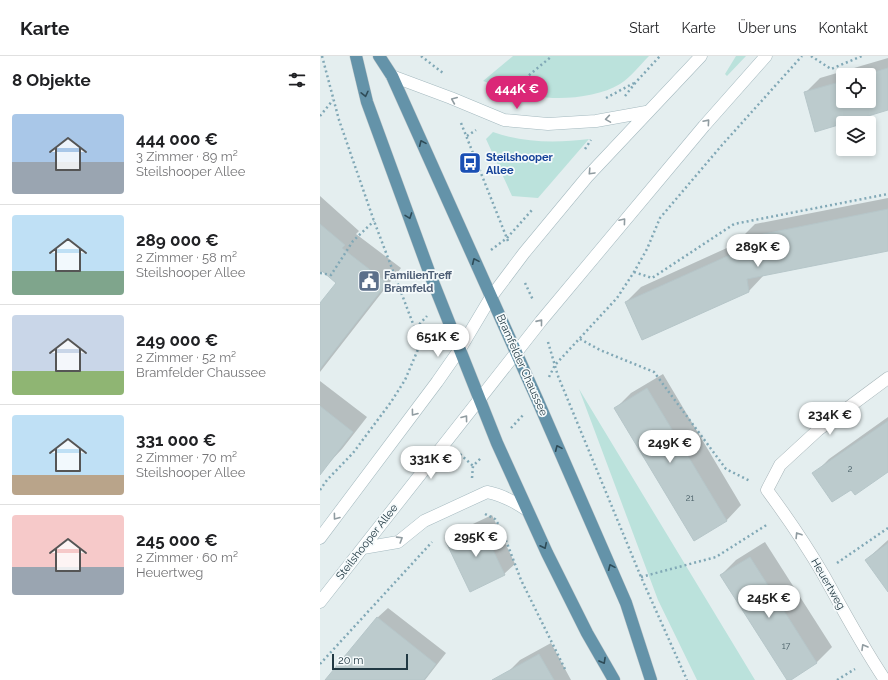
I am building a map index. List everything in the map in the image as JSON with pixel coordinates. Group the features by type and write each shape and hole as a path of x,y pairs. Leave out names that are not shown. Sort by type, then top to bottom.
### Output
{"main road":[{"path":"356,56 367,102 430,277 460,348 497,443 527,510 588,633 614,680"},
{"name":"Bramfelder Chaussee","path":"379,56 392,76 537,399 626,603 652,680"},
{"path":"320,538 414,413 460,348 491,297 524,252 587,177 646,112 701,56"},
{"name":"Steilshooper Allee","path":"320,602 516,352 704,126 766,56"},
{"path":"392,76 504,120 548,124 596,121 646,112"},
{"path":"767,490 780,465 818,430 888,378"},
{"name":"Heuertweg","path":"767,490 784,513 822,573 871,660 885,680"},
{"path":"363,548 398,542 424,521 487,492 509,498 527,510"}],"path":[{"path":"322,56 339,120 374,221 415,330"},
{"path":"421,56 447,76"},
{"path":"523,102 501,96 510,91 552,56"},
{"path":"602,100 618,93 636,82 660,56"},
{"path":"473,466 497,443 537,399 555,366 617,298 647,249 660,218 722,145 802,56"},
{"path":"811,56 831,69 862,56"},
{"path":"320,116 334,100"},
{"path":"634,272 652,278 734,224 888,194"},
{"path":"320,273 331,275 353,241 374,221"},
{"path":"580,339 600,350 654,372 726,469 767,490"},
{"path":"320,490 327,480 353,453 391,402 405,380 419,347"},
{"path":"555,366 641,577 687,680"},
{"path":"481,512 495,519 502,530 521,580 565,669"},
{"path":"641,577 716,558 784,513"},
{"path":"822,573 888,528"},
{"path":"320,664 436,538"}],"green space":[{"path":"513,56 649,56 628,78 620,84 591,95 556,98 523,93 502,88 483,81"},
{"path":"736,56 746,56 727,76 725,74"},
{"path":"493,132 505,136 541,141 589,139 538,198 512,196 486,139"},
{"path":"579,389 755,680 697,680 658,600"}],"building":[{"path":"888,68 888,110 868,116 836,116 836,126 815,132 804,92 836,83 836,108 876,108 876,72"},
{"path":"888,209 888,251 747,279 749,292 642,340 625,302 741,250 739,239"},
{"path":"320,224 345,245 342,248 387,283 320,369 320,303 336,283 322,271 320,273"},
{"path":"647,388 727,521 694,541 614,408"},
{"path":"320,406 353,432 320,475"},
{"path":"888,421 888,472 855,495 851,490 832,502 812,473"},
{"path":"481,525 505,575 470,592 446,542"},
{"path":"888,543 888,592 865,560"},
{"path":"750,557 817,663 791,680 787,680 720,575"},
{"path":"377,617 436,664 424,680 325,680"},
{"path":"539,654 554,680 492,680"}],"place":[{"name":"Steilshooper Allee","path":"470,163"},
{"name":"FamilienTreff Bramfeld","path":"369,281"}]}
